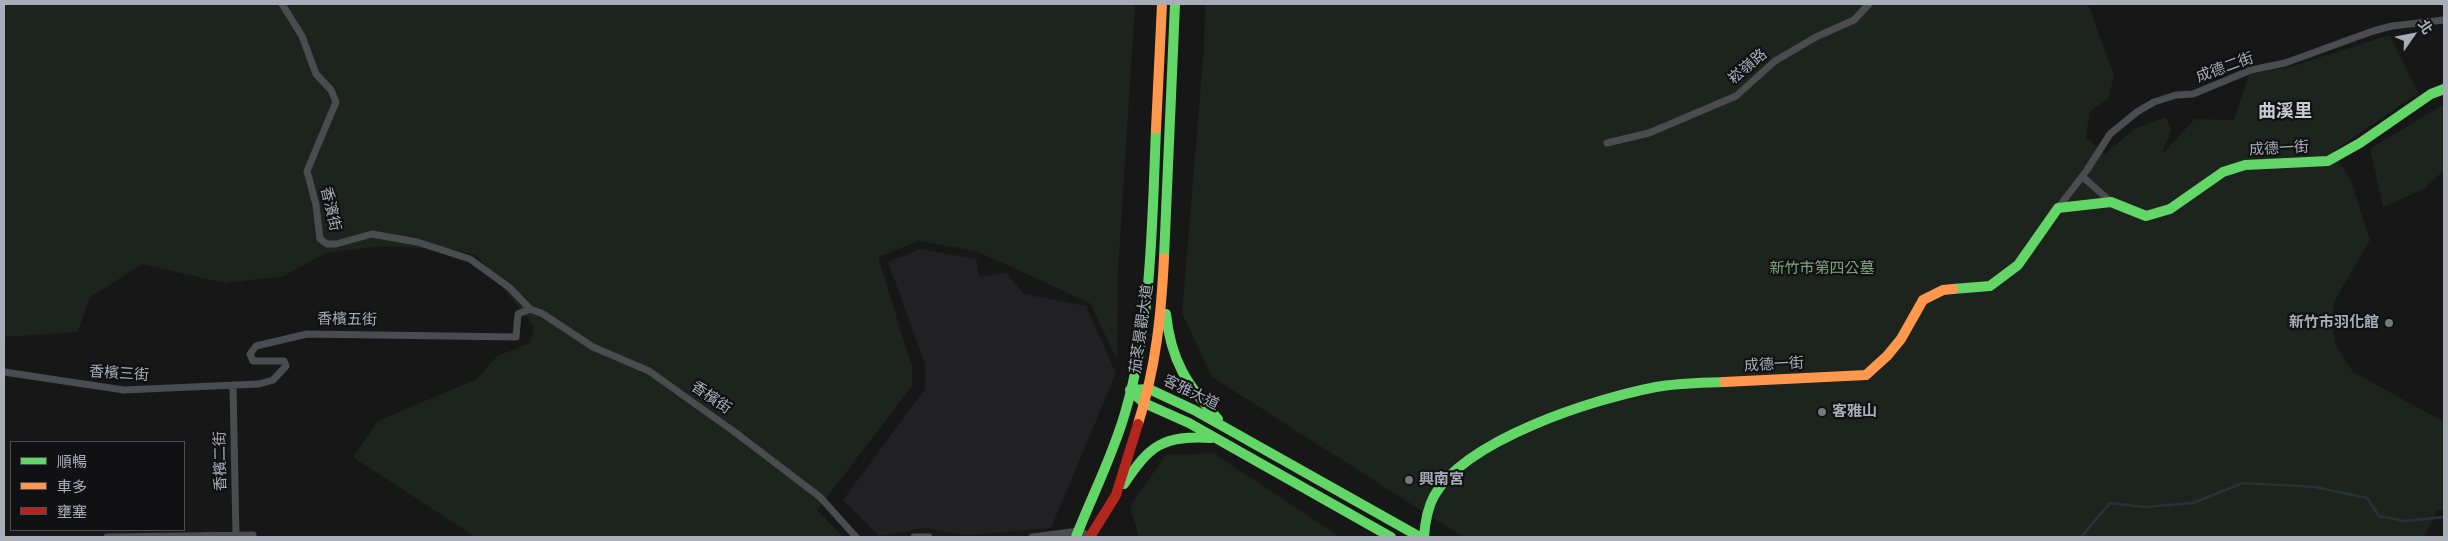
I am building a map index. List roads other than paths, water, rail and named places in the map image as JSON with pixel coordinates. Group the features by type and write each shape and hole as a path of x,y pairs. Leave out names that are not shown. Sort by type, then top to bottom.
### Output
{"street":[{"name":"香濱街","path":"282,4 302,36 316,74 332,90 336,102 307,171 316,205 320,239 327,244 336,244 372,234 417,242 470,259 510,288 530,309"},
{"name":"茄苳景觀大道","path":"1078,534 1125,413 1141,338 1151,248 1162,4"},
{"name":"茄苳景觀大道","path":"1091,537 1116,495 1149,389 1161,321 1175,4"},
{"name":"崧嶺路","path":"1607,143 1649,133 1736,96 1775,60 1816,37 1854,20 1870,4"},
{"name":"成德二街","path":"2058,208 2083,177 2110,134 2137,112 2154,102 2176,95 2193,94 2251,70 2285,63 2373,31 2392,26 2444,20"},
{"name":"成德一街","path":"2083,177 2111,202 2146,216 2170,209 2223,172 2245,166 2328,161 2360,143 2431,94 2444,89"},
{"name":"成德一街","path":"1424,537 1428,511 1435,494 1450,476 1475,457 1511,438 1601,399 1659,387 1866,374 1877,367 1896,345 1923,300 1943,290 1990,286 2018,265 2058,208 2111,202"},
{"path":"1164,286 1168,330 1173,355 1181,374 1190,388 1226,427"},
{"name":"香檳五街","path":"233,385 258,384 273,380 286,366 284,361 253,361 250,354 256,346 306,334 516,337 518,314 530,309"},
{"name":"香檳街","path":"530,309 543,314 593,347 649,371 736,432 820,497 856,537"},
{"name":"香檳三街","path":"4,372 124,390 233,385"},
{"name":"香檳二街","path":"233,385 236,536"},
{"name":"客雅大道","path":"1130,390 1149,389 1226,427 1420,537"},
{"name":"客雅大道","path":"1130,390 1144,403 1217,439 1391,537"},
{"path":"1116,495 1141,458 1151,447 1166,439 1184,436 1217,439"},
{"path":"1032,537 1078,534 1091,537"},
{"path":"107,537 253,535"},
{"path":"914,537 929,537"}],"waterway":[{"path":"2081,537 2110,503 2145,507 2193,503 2243,483 2315,487 2367,498 2379,516 2405,521 2444,517"}],"place":[{"name":"新竹市羽化館","path":"2389,323"},
{"name":"客雅山","path":"1822,412"},
{"name":"興南宮","path":"1409,480"}],"district":[{"name":"曲溪里","path":"2285,112"}],"park label":[{"name":"新竹市第四公墓","path":"1822,269"}]}
